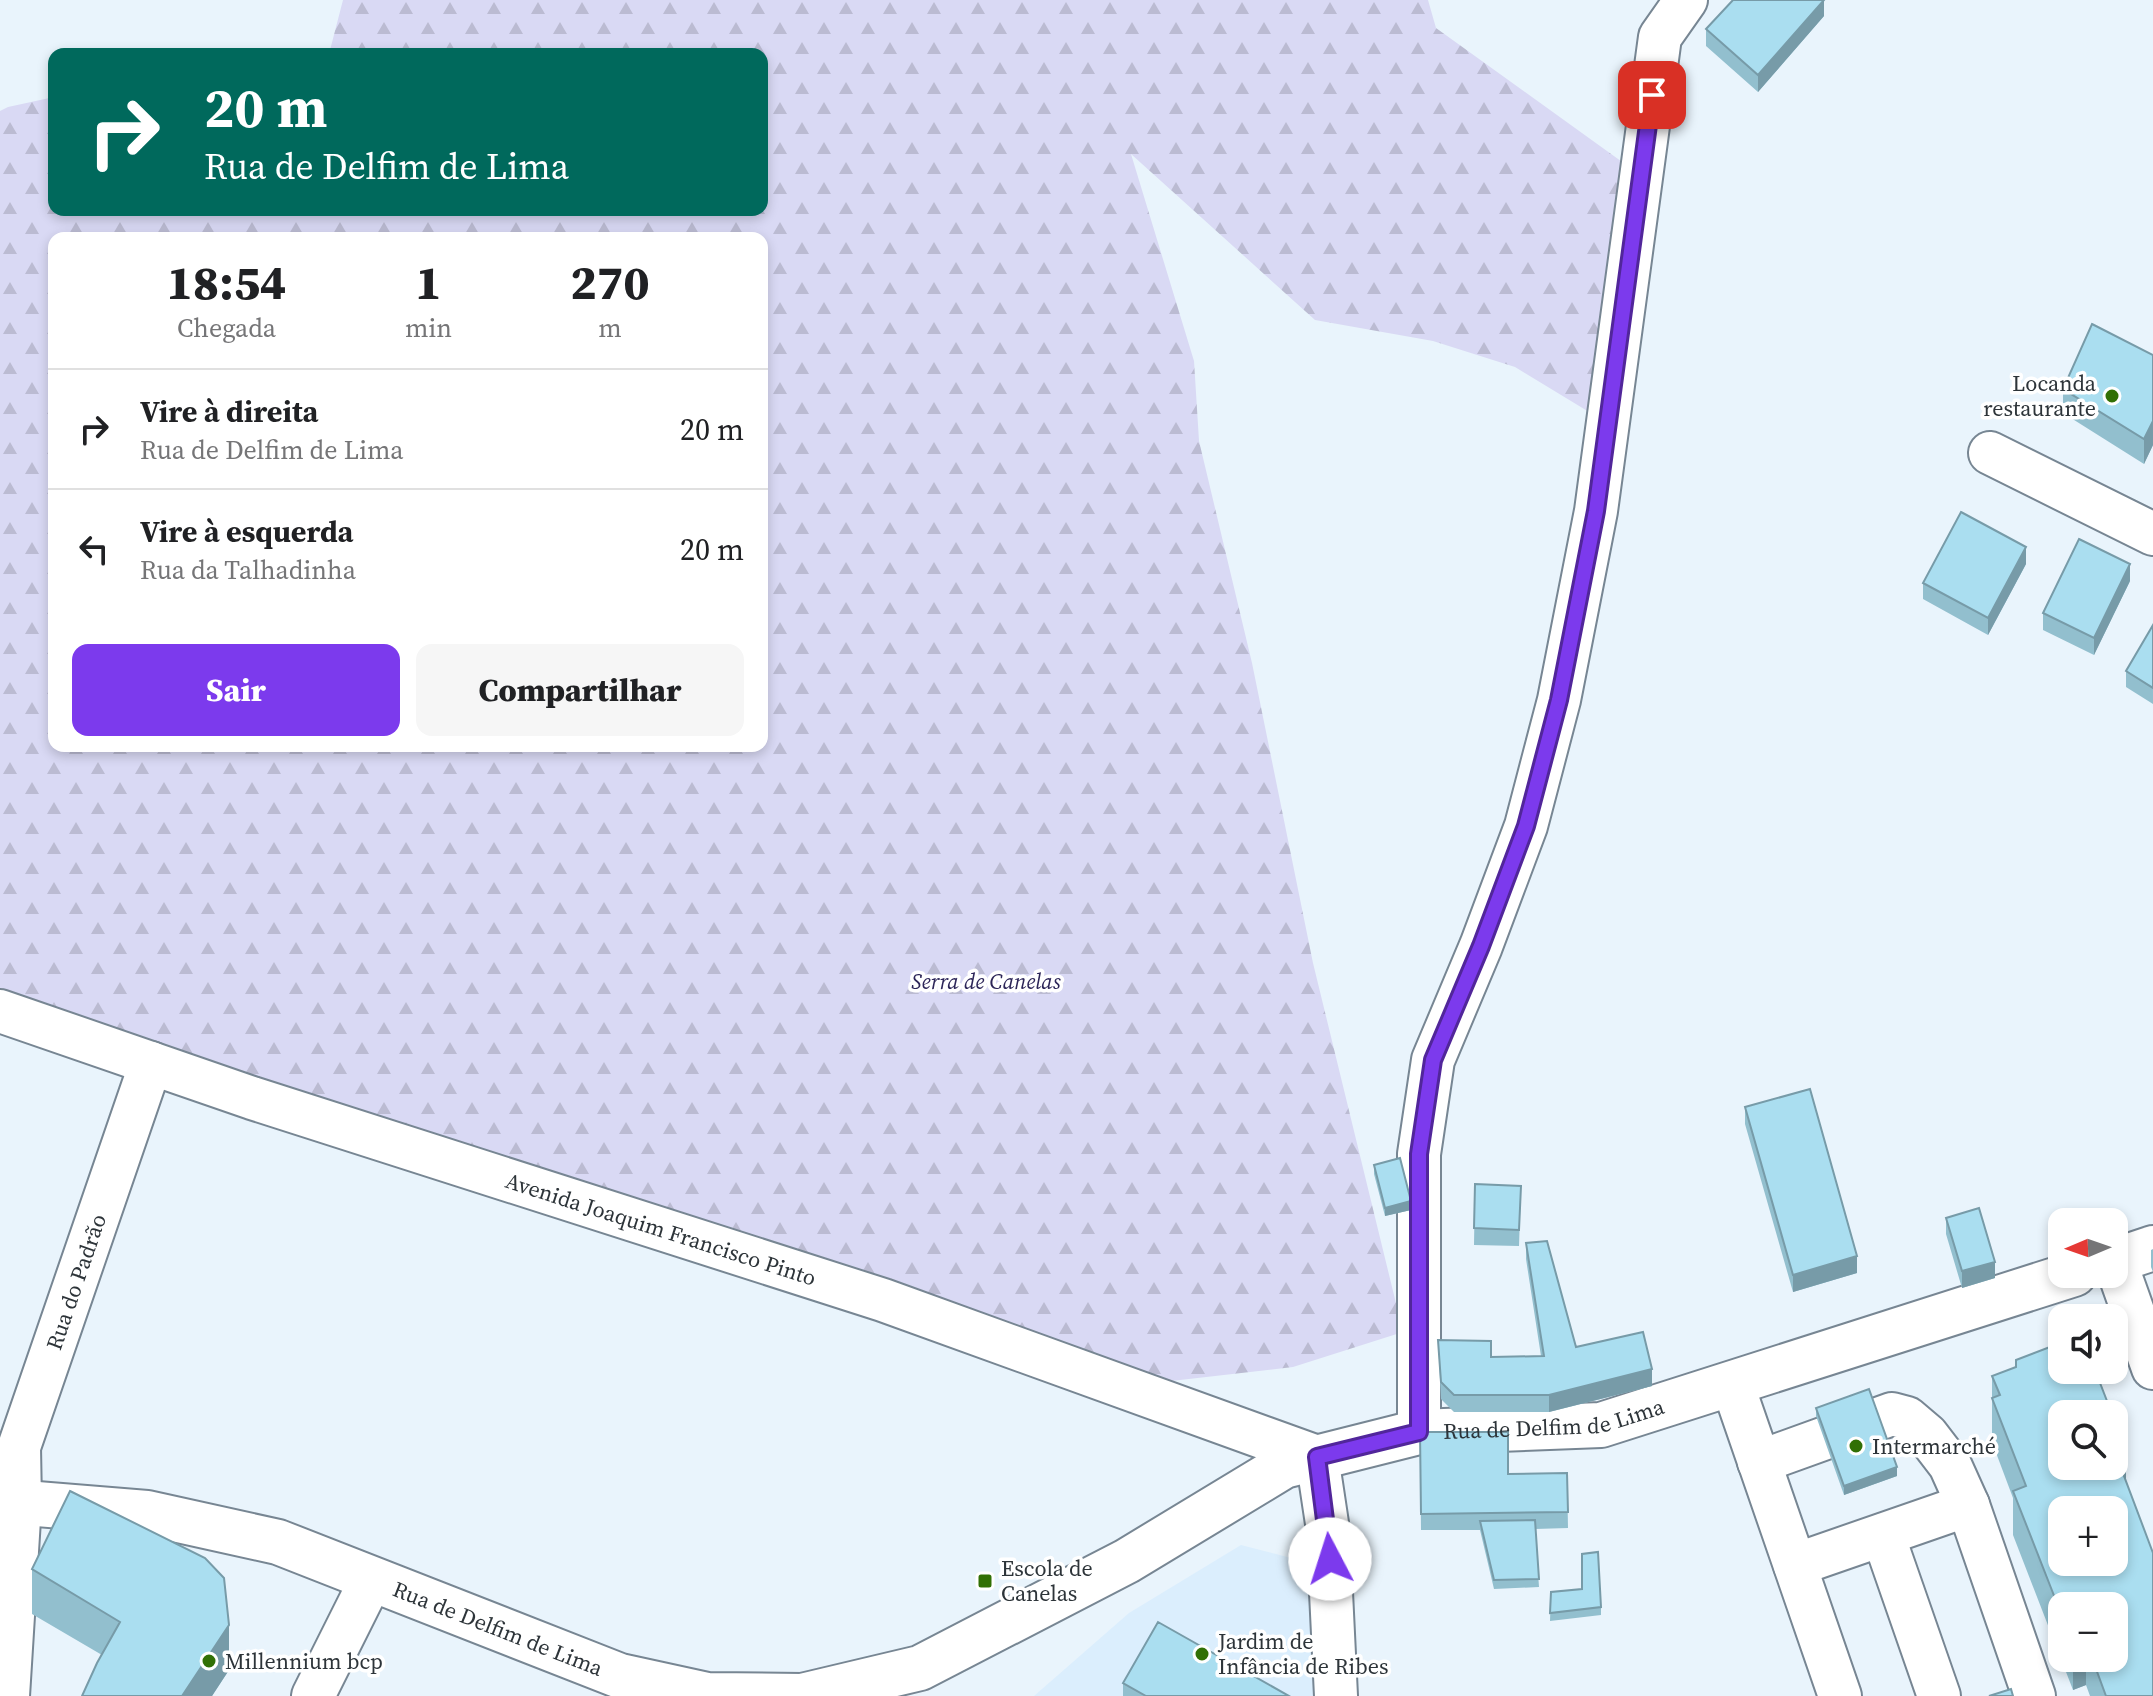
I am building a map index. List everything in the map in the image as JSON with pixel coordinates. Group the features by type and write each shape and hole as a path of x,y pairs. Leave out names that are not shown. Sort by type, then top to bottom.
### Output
{"main road":[{"path":"2128,1256 2153,1248"},
{"name":"Rua de Delfim de Lima","path":"10,1502 147,1513 278,1542 620,1676 707,1695 802,1696 920,1668 1127,1561 1284,1466 1419,1432 1601,1425 2048,1282"}],"street":[{"path":"1419,1432 1419,1154 1433,1060 1481,946 1526,826 1559,700 1596,511 1660,37 1686,0"},
{"path":"1990,453 2153,534"},
{"name":"Avenida Joaquim Francisco Pinto","path":"0,1011 151,1063 883,1300 1317,1457"},
{"name":"Rua do Padrão","path":"8,1696 10,1502 19,1447 151,1063"},
{"path":"2124,1288 2153,1368"},
{"path":"1732,1383 1840,1696"},
{"path":"1759,1462 1892,1414 1907,1418 1927,1435 1950,1465 1968,1505 2034,1696"},
{"path":"1317,1457 1328,1530 1336,1696"},
{"path":"1795,1565 1968,1505"},
{"path":"1883,1535 1939,1696"},
{"path":"313,1696 371,1580"}],"shaded area":[{"name":"Jardim de Infância de Ribes","path":"1241,1545 1307,1562 1324,1612 1321,1696 1034,1696 1129,1613"}],"green space":[{"name":"Serra de Canelas","path":"343,0 1428,0 1436,28 1625,164 1594,415 1515,367 1433,341 1315,320 1131,154 1194,361 1199,441 1252,663 1313,963 1403,1332 1293,1367 1145,1384 0,1002 0,111 48,98 48,216 768,216 768,48 331,48"}],"building":[{"path":"1733,0 1824,0 1758,75 1706,29"},
{"name":"Locanda restaurante","path":"2092,324 2153,355 2153,421 2144,439 2063,389"},
{"path":"1961,512 2026,547 1988,618 1923,583"},
{"path":"2079,539 2130,564 2094,638 2043,613"},
{"path":"2153,625 2153,688 2126,671"},
{"path":"1810,1089 1857,1256 1793,1275 1745,1107"},
{"path":"1400,1158 1411,1201 1385,1208 1374,1165"},
{"path":"1475,1184 1521,1186 1519,1230 1474,1228"},
{"path":"1979,1208 1995,1262 1962,1271 1946,1218"},
{"path":"1547,1241 1576,1347 1643,1332 1652,1369 1549,1395 1454,1395 1441,1382 1438,1340 1491,1341 1491,1357 1544,1356 1526,1243"},
{"path":"2048,1348 2048,1384 2100,1384 2107,1400 2048,1400 2048,1480 2126,1480 2153,1553 2153,1696 2106,1696 2097,1672 2128,1672 2128,1592 2053,1592 2013,1491 2026,1486 1992,1398 2000,1395 1992,1376 2016,1367 2016,1360"},
{"name":"Intermarché","path":"1869,1389 1897,1467 1844,1486 1816,1408"},
{"path":"1420,1432 1508,1432 1508,1474 1567,1473 1568,1512 1421,1514"},
{"path":"70,1491 205,1558 224,1578 229,1625 182,1696 82,1696 120,1622 32,1569"},
{"path":"1535,1520 1539,1579 1494,1580 1480,1521"},
{"path":"1598,1552 1601,1607 1550,1613 1551,1592 1582,1589 1582,1554"},
{"path":"1158,1622 1289,1696 1146,1696 1123,1683"},
{"path":"2011,1689 2013,1696 1989,1696"}],"place":[{"name":"Locanda restaurante","path":"2112,396"},
{"name":"Intermarché","path":"1856,1446"},
{"name":"Escola de Canelas","path":"985,1581"},
{"name":"Jardim de Infância de Ribes","path":"1202,1654"},
{"name":"Millennium bcp","path":"209,1661"}],"route":[{"path":"1330,1559 1317,1457 1419,1432 1419,1154 1433,1060 1481,946 1526,826 1559,700 1596,511 1652,95"}]}
